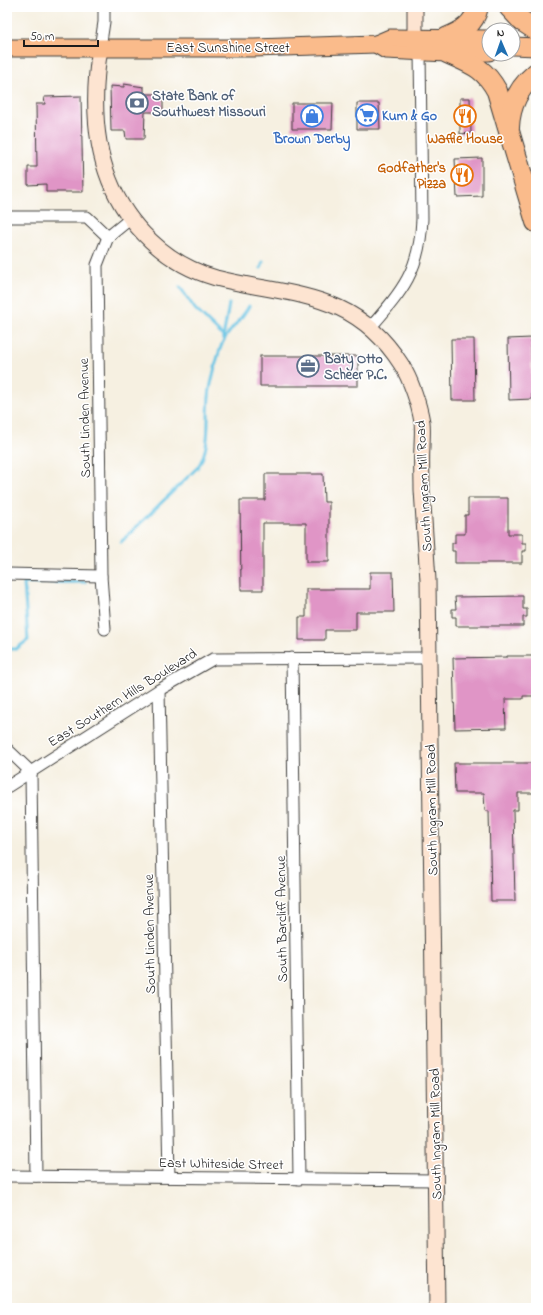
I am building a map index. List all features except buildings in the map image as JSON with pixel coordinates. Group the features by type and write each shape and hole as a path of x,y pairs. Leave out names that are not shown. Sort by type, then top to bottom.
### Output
{"highway":[{"path":"478,7 472,21 447,46 478,67 489,78 500,99 508,131 536,222"},
{"path":"509,7 522,21 536,30"},
{"path":"508,131 516,97 525,83 536,73"}],"main road":[{"name":"East Sunshine Street","path":"447,46 481,40"},
{"name":"East Sunshine Street","path":"7,48 254,48 376,44 386,50 417,45 447,46 481,51"},
{"path":"521,47 536,48"}],"street":[{"path":"100,48 104,22 104,7"},
{"path":"370,328 405,286 416,260 421,241 422,219 417,45 414,7"},
{"name":"South Ingram Mill Road","path":"100,48 97,83 97,129 101,154 112,190 130,219 159,248 193,269 216,278 311,296 348,312 370,328 386,344 402,365 414,394 422,423 422,482 428,580 437,1308"},
{"path":"7,217 86,217 108,237"},
{"name":"South Linden Avenue","path":"105,629 101,576 97,265 108,237 130,219"},
{"path":"7,574 101,576"},
{"name":"South Barcliff Avenue","path":"292,658 299,1179"},
{"name":"East Southern Hills Boulevard","path":"7,787 159,690 213,659 429,658"},
{"name":"South Linden Avenue","path":"159,690 169,1177"},
{"path":"7,749 31,772 36,1176"},
{"name":"East Whiteside Street","path":"7,1176 435,1180"}],"waterway":[{"path":"261,268 263,262"},
{"path":"180,287 195,309 224,337"},
{"path":"223,338 229,304"},
{"path":"121,542 198,467 206,447 209,395 220,349 227,336 249,306"},
{"path":"7,649 16,649 28,640 24,583 85,582"}],"place":[{"name":"State Bank of Southwest Missouri","path":"137,103"},
{"name":"Kum & Go","path":"367,115"},
{"name":"Brown Derby","path":"312,116"},
{"name":"Waffle House","path":"465,116"},
{"name":"Godfather's Pizza","path":"462,175"},
{"name":"Baty Otto Scheer P.C.","path":"308,366"}]}
